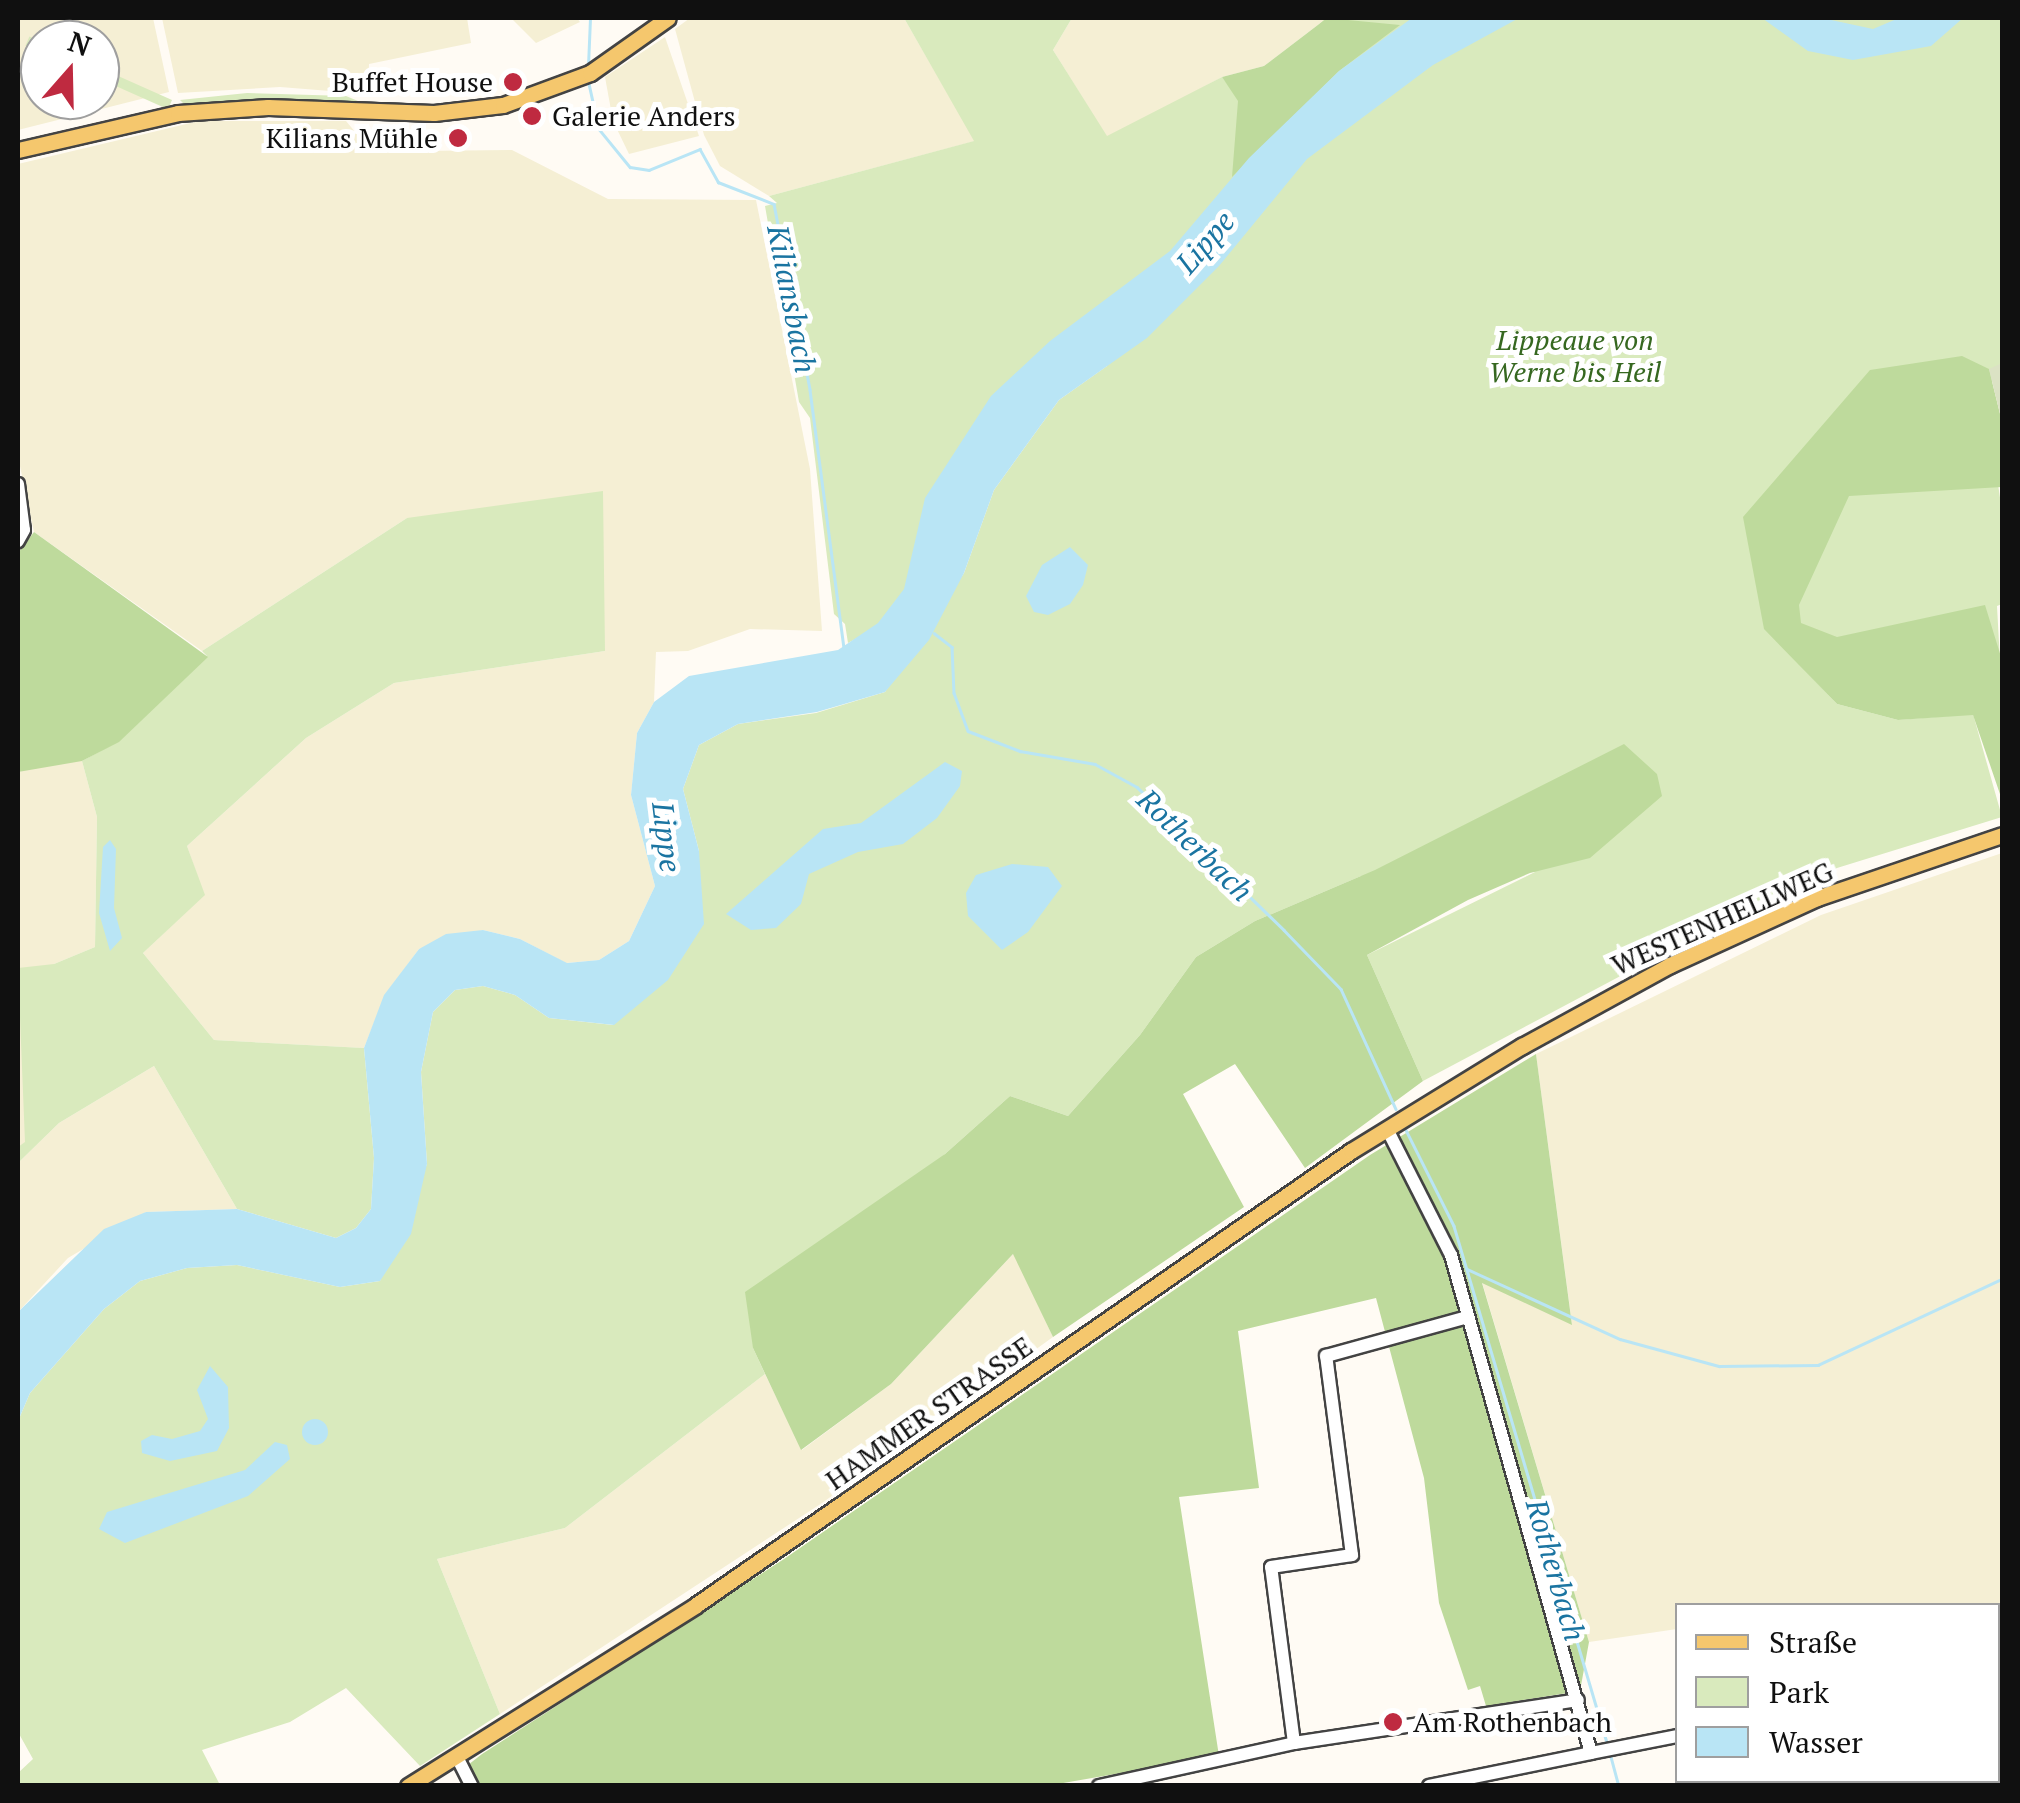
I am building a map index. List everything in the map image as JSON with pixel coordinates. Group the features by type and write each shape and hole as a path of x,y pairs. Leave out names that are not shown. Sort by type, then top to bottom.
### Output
{"main road":[{"path":"18,150 178,112 268,107 406,114 490,107 553,90 603,66 668,18"},
{"name":"WESTENHELLWEG","path":"1474,1074 1586,1009 1741,932 1817,898 2002,835"},
{"name":"HAMMER STRASSE","path":"408,1786 696,1605 1387,1129 1474,1074"}],"street":[{"path":"18,484 24,530 18,541"},
{"path":"1387,1129 1443,1236 1592,1753"},
{"path":"1294,1743 1271,1567 1352,1555 1326,1356 1468,1316"},
{"path":"1104,1785 1294,1743 1578,1700"},
{"path":"1429,1786 1675,1737"},
{"path":"457,1757 472,1786"}],"shaded area":[{"path":"18,18 153,18 169,92 120,104 120,20 20,20 20,120 58,120 18,130"},
{"path":"162,18 467,18 471,43 369,64 368,94 280,87 178,93"},
{"path":"511,18 577,18 580,22 536,43"},
{"path":"690,18 904,18 975,141 769,196 720,166 704,135 675,29"},
{"path":"1072,18 1327,18 1264,66 1222,77 1108,139 1053,50"},
{"path":"665,37 699,136 629,154 613,121 605,77"},
{"path":"199,121 346,121 356,133 412,137 419,151 512,150 608,199 756,200 810,469 822,631 750,629 688,651 656,652 654,702 637,733 631,795 655,886 629,941 599,960 566,963 520,939 483,930 419,949 385,995 364,1048 214,1040 143,953 204,895 187,846 306,738 394,683 605,651 407,518 202,651 34,532 18,457 18,164"},
{"path":"63,760 82,761 97,817 95,947 54,964 25,1143 18,1147 18,772"},
{"path":"2002,853 2002,1654 2000,1603 1675,1603 1675,1629 1589,1642 1482,1282 1572,1324 1536,1054 1821,915"},
{"path":"154,1066 237,1209 146,1212 68,1258 18,1312 18,1163 59,1123"},
{"path":"1014,1253 1053,1337 822,1503 500,1714 437,1559 565,1528 765,1374 802,1450 891,1384"}],"green space":[{"name":"Lippeaue von Werne bis Heil","path":"904,18 1072,18 1053,50 1107,136 1222,77 1229,86 1291,51 1326,18 2002,18 2002,377 1983,384 2002,511 2002,604 1997,606 2002,698 1794,659 1837,704 1898,720 1973,714 2002,817 1837,868 1722,922 1423,1081 1367,955 1535,872 1361,876 1255,921 1196,957 1140,1035 1068,1116 1010,1096 945,1154 753,1348 765,1374 565,1528 437,1559 500,1714 420,1766 346,1688 290,1722 202,1750 220,1785 18,1785 18,1773 33,1759 18,1732 18,1421 30,1393 104,1309 140,1281 187,1268 237,1265 340,1287 380,1281 427,1164 421,1072 433,1012 455,990 483,986 515,995 549,1018 613,1025 699,851 683,789 699,745 738,724 816,713 885,692 964,573 994,490 1059,400 1107,366 1089,331 927,600 848,643 845,624 834,614 810,418 799,402 765,206 777,203 769,196 974,141"},
{"path":"1327,18 1400,25 1339,71 1232,177 1238,101 1222,77 1264,66"},
{"path":"120,77 172,100 168,109 120,88"},
{"path":"247,93 346,96 358,101 355,106 186,106 180,100"},
{"path":"1962,356 1989,369 2002,422 2002,487 1849,496 1799,605 1801,623 1837,637 1985,605 2002,660 2002,800 1973,715 1898,720 1837,704 1764,629 1743,517 1870,370"},
{"path":"2002,363 2002,422 1989,369"},
{"path":"603,491 605,651 394,683 306,738 187,846 205,895 143,953 214,1040 364,1048 374,1158 371,1209 356,1228 336,1238 237,1209 154,1066 59,1123 18,1163 18,1147 25,1142 18,968 54,964 95,947 97,817 82,761 119,741 207,656 202,651 407,518"},
{"path":"34,532 208,657 119,742 82,761 18,772 18,553"},
{"path":"1624,744 1657,774 1662,796 1590,858 1530,873 1468,900 1367,955 1423,1081 1305,1168 1235,1064 1183,1094 1244,1207 1053,1337 1013,1254 891,1384 801,1450 753,1348 745,1292 945,1154 1010,1096 1068,1116 1140,1035 1196,957 1255,921 1375,870"},
{"path":"1536,1054 1572,1325 1482,1283 1589,1642 1580,1691 1486,1706 1480,1686 1468,1690 1439,1603 1424,1478 1376,1298 1238,1331 1259,1488 1179,1497 1219,1756 1046,1786 481,1786 468,1765 482,1754 784,1559 1370,1155"}],"water":[{"name":"Lippe","path":"1412,18 1519,18 1433,65 1307,159 1219,266 1147,338 1059,400 994,490 964,573 929,640 885,692 817,712 738,724 699,745 683,789 699,851 704,924 668,980 614,1025 549,1018 515,995 483,986 455,990 433,1012 421,1072 427,1164 411,1234 380,1281 340,1287 237,1265 187,1268 140,1281 104,1309 30,1393 18,1421 18,1312 104,1229 146,1212 237,1209 336,1238 356,1228 371,1209 374,1158 364,1048 384,995 419,949 446,934 483,930 520,939 567,963 599,960 629,941 655,886 631,795 637,733 654,702 689,676 838,650 878,623 904,589 925,498 991,396 1050,341 1170,251 1249,158 1339,71"},
{"path":"1762,18 1822,18 1873,29 1899,18 1963,18 1931,46 1853,60 1808,51"},
{"path":"1070,547 1088,565 1083,585 1070,604 1048,615 1034,612 1026,596 1042,565"},
{"path":"945,762 962,771 960,786 937,818 903,844 858,852 809,874 801,904 776,928 751,930 726,914 823,829 861,823"},
{"path":"110,840 116,849 114,908 122,938 110,951 99,913 103,847"},
{"path":"1012,864 1048,867 1062,886 1028,932 1002,950 968,916 966,893 976,875"},
{"path":"210,1366 228,1387 229,1428 217,1451 170,1461 142,1453 141,1441 152,1435 172,1439 200,1431 208,1419 197,1390"},
{"path":"315,1419 324,1423 328,1432 324,1441 315,1445 306,1441 302,1432 306,1423"},
{"path":"275,1442 287,1445 290,1459 248,1496 125,1543 99,1529 107,1512 245,1470"}],"waterway":[{"name":"Kiliansbach","path":"588,66 590,18"},
{"name":"Kiliansbach","path":"588,79 599,129 630,167 649,170 700,149 718,182 774,204 810,390 844,648"},
{"name":"Rotherbach","path":"934,633 952,647 954,693 968,731 1020,751 1095,764 1137,787 1284,930 1341,989 1396,1109"},
{"name":"Rotherbach","path":"1406,1130 1454,1226 1608,1746"},
{"path":"1467,1269 1620,1339 1719,1366 1818,1365 2002,1279"},
{"name":"Rotherbach","path":"1610,1753 1619,1786"}],"place":[{"name":"Buffet House","path":"513,82"},
{"name":"Galerie Anders","path":"532,116"},
{"name":"Kilians Mühle","path":"458,138"},
{"name":"Am Rothenbach","path":"1393,1722"}]}
